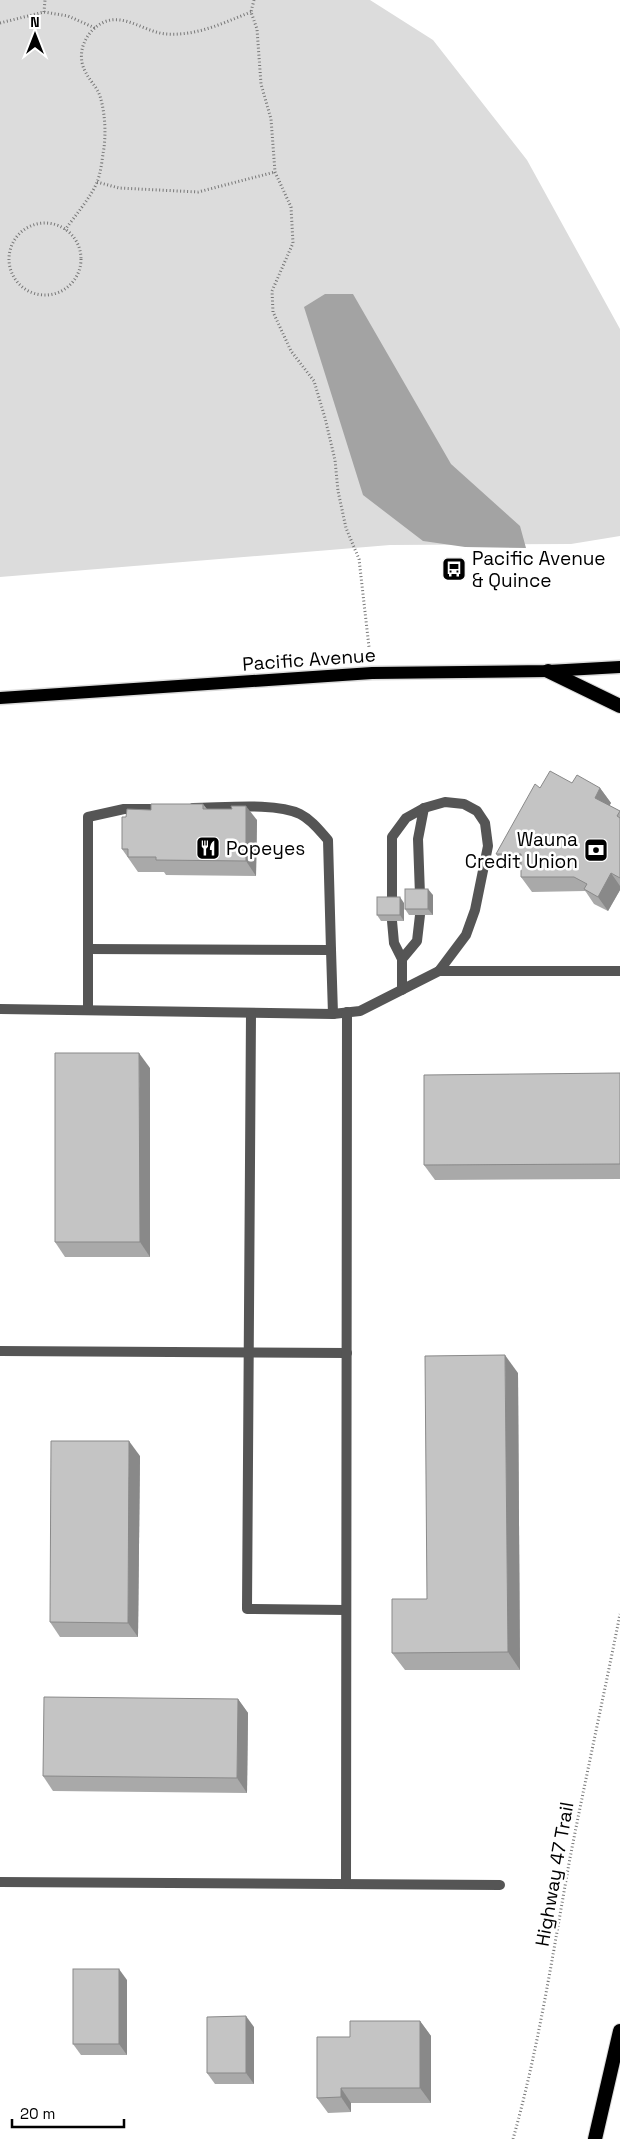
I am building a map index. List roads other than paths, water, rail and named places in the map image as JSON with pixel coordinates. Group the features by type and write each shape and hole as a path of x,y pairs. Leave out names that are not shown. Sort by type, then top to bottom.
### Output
{"highway":[{"path":"548,671 620,706"},
{"path":"595,2139 620,2030"}],"main road":[{"name":"Pacific Avenue","path":"0,698 372,673 548,671 620,667"}],"lane":[{"path":"0,1009 333,1014 360,1011 439,970 466,935 475,910 488,846 485,823 477,811 464,804 445,802 424,808 406,818 392,837 392,903"},
{"path":"88,1010 88,817 124,809 277,807 300,814 317,827 328,840 333,1014"},
{"path":"420,895 418,839 424,808"},
{"path":"402,959 417,941 420,915"},
{"path":"392,921 394,943 402,959 402,990"},
{"path":"88,949 331,950"},
{"path":"439,970 620,970"},
{"path":"346,1884 347,1012"},
{"path":"250,1013 247,1609 346,1610"},
{"path":"0,1350 347,1353"},
{"path":"0,1882 500,1885"}],"place":[{"name":"Pacific Avenue & Quince","path":"454,569"},
{"name":"Popeyes","path":"208,848"},
{"name":"Wauna Credit Union","path":"596,850"}]}
